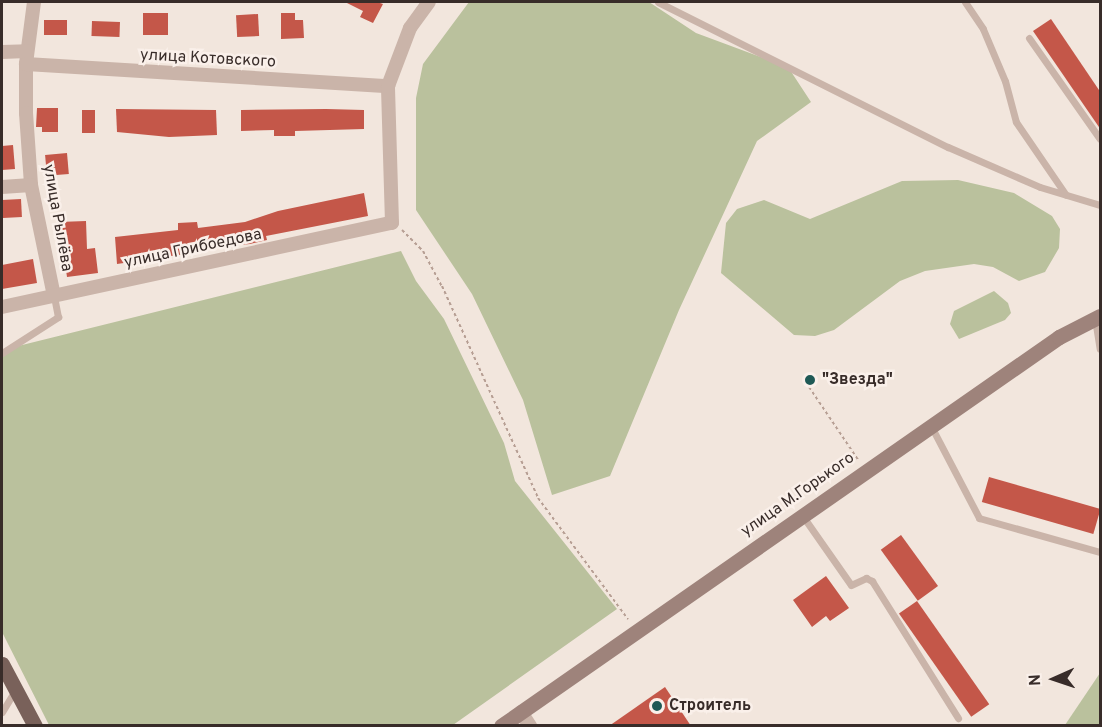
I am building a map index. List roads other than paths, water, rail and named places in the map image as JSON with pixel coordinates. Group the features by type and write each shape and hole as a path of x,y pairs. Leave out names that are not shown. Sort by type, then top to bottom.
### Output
{"main road":[{"name":"улица М.Горького","path":"501,726 1059,337 1098,318"},
{"path":"2,664 35,726"}],"street":[{"name":"улица Рылёва","path":"34,2 27,58 31,185 54,296"},
{"path":"388,86 410,28 429,2"},
{"name":"улица Котовского","path":"2,52 27,58 388,86"},
{"name":"улица Грибоедова","path":"2,307 392,223 388,86"},
{"path":"2,187 31,185"},
{"path":"521,712 530,726"}],"lane":[{"path":"658,2 948,147 1066,195 1101,205"},
{"path":"965,2 983,29 1005,81 1016,122 1066,195"},
{"path":"1029,38 1101,139"},
{"path":"2,354 58,317 54,296"},
{"path":"1098,318 1101,349"},
{"path":"931,426 979,518 1101,552"},
{"path":"802,515 851,585 866,578 872,581 958,718"},
{"path":"2,712 16,687"}],"place":[{"name":"\"Звезда\"","path":"810,380"},
{"name":"Строитель","path":"657,706"}]}
